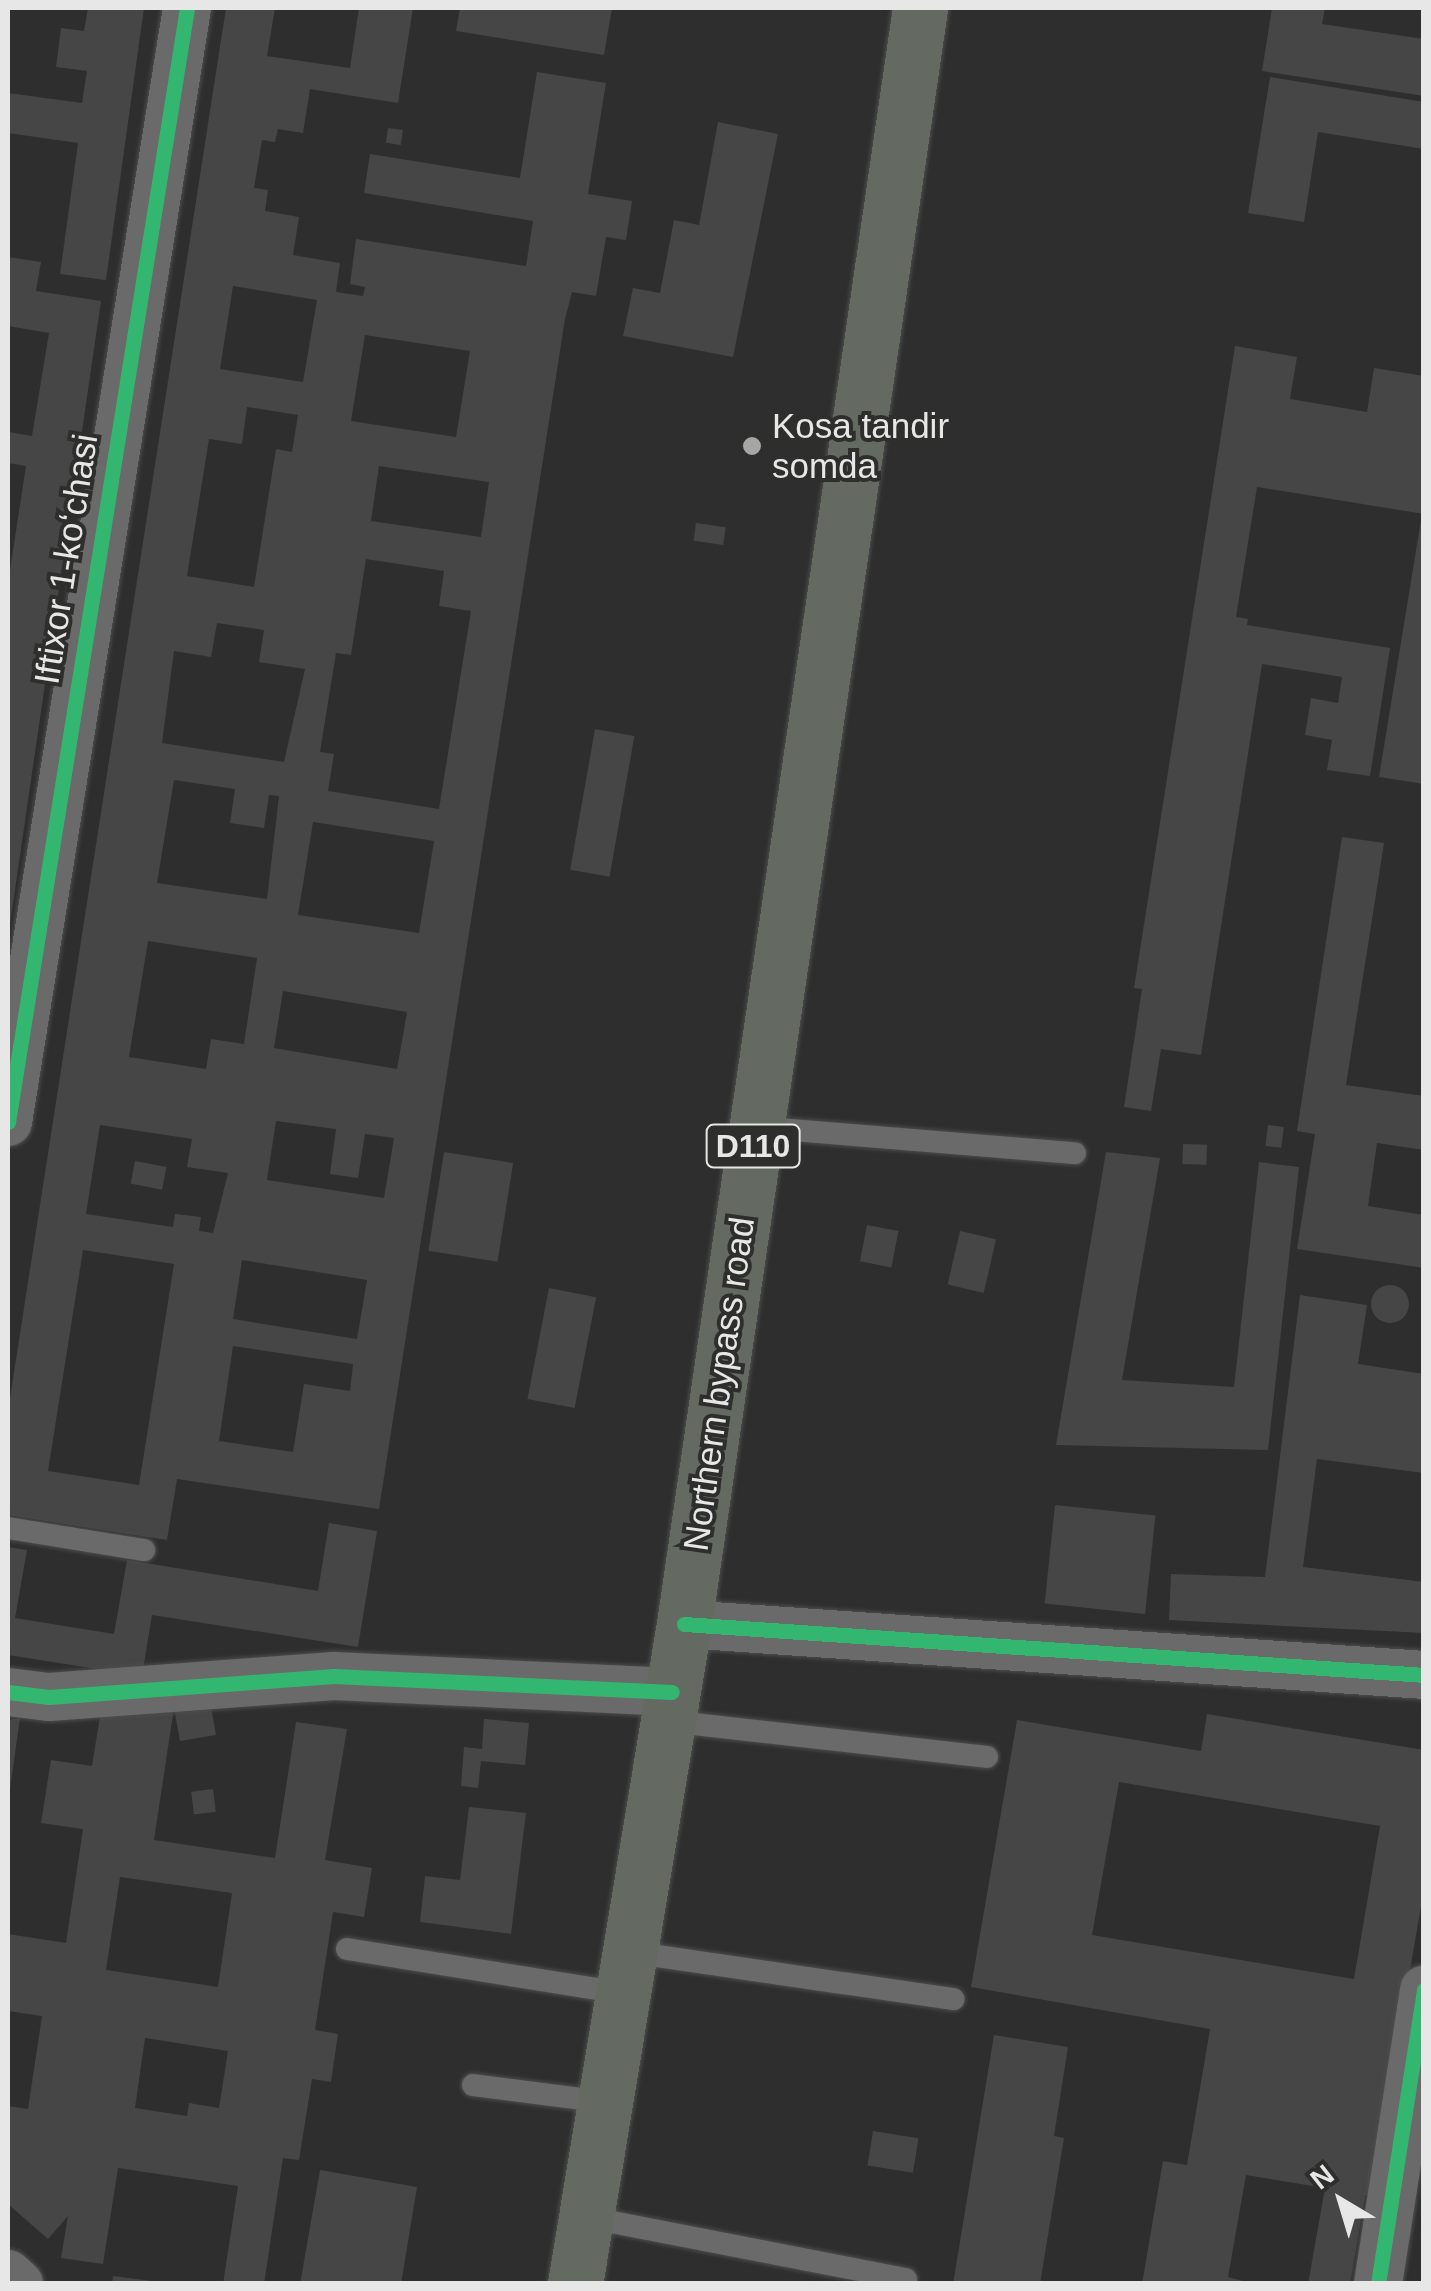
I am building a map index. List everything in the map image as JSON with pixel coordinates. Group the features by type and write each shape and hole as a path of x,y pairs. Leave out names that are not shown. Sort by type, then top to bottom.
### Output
{"main road":[{"name":"Northern bypass road","path":"575,2284 684,1624 920,8"}],"street":[{"name":"Iftixor 1-koʻchasi","path":"8,1122 188,8"},
{"path":"684,1624 1424,1675"},
{"path":"8,1692 49,1697 334,1676 670,1707"},
{"path":"1378,2284 1424,1990"},
{"path":"8,2274 19,2284"}],"lane":[{"path":"756,1127 1076,1154"},
{"path":"8,1528 144,1550"},
{"path":"670,1707 987,1757"},
{"path":"347,1949 954,1999"},
{"path":"473,2086 605,2102"},
{"path":"586,2217 906,2278"}],"building":[{"path":"88,8 144,8 106,280 60,274 78,143 8,133 8,93 82,103 87,71 56,67 61,28 84,31"},
{"path":"226,8 275,8 267,56 350,68 359,8 413,8 398,103 310,89 303,133 278,129 275,142 262,140 254,188 268,190 265,211 299,217 293,255 340,263 336,292 363,296 365,287 350,284 356,239 526,266 533,221 364,193 370,154 520,178 537,72 606,83 588,194 632,201 626,240 606,237 596,296 572,292 565,319 379,1509 177,1479 167,1540 8,1515 8,1411","holes":["233,286 317,300 303,382 220,369","365,335 470,351 456,437 351,421","247,407 298,415 292,452 276,449 254,587 187,576 209,439 242,444","379,466 489,482 481,537 371,521","366,559 444,571 439,606 471,611 439,809 328,791 334,754 320,752 336,653 351,655","217,623 264,630 259,662 305,669 284,762 162,743 174,651 211,657","174,780 235,789 230,823 264,828 269,795 279,796 267,899 157,883","313,822 434,841 419,933 298,915","148,941 257,958 244,1044 211,1039 206,1069 129,1057","283,991 407,1012 397,1069 274,1048","276,1121 336,1129 330,1174 358,1178 365,1134 394,1138 384,1198 267,1180","100,1125 192,1139 187,1167 228,1173 213,1233 199,1231 201,1217 175,1214 173,1227 86,1214","83,1250 174,1264 139,1485 48,1471","242,1260 367,1280 357,1339 233,1319","233,1346 353,1364 350,1391 304,1384 293,1452 219,1441"]},
{"path":"460,8 612,8 604,55 456,31"},
{"path":"1272,8 1325,8 1322,24 1424,39 1424,96 1262,71"},
{"path":"1270,77 1424,102 1424,149 1318,132 1304,222 1248,213"},
{"path":"718,122 778,134 733,357 623,336 633,288 660,293 674,220 699,225"},
{"path":"388,128 403,130 401,145 386,143"},
{"path":"8,257 41,262 36,291 101,301 10,924 8,583 26,466 8,463 8,432 32,436 49,333 8,326"},
{"path":"1235,346 1297,357 1290,399 1367,412 1374,368 1424,376 1424,514 1257,487 1236,617 1248,619 1247,625 1390,648 1370,776 1327,770 1332,740 1305,735 1311,698 1338,703 1342,677 1262,664 1201,1055 1161,1049 1151,1111 1124,1107 1142,989 1134,988"},
{"path":"1424,520 1424,784 1379,777"},
{"path":"696,523 726,527 723,545 693,541"},
{"path":"595,729 634,736 610,877 570,870"},
{"path":"1342,837 1384,843 1346,1085 1424,1096 1424,1150 1377,1143 1368,1206 1424,1215 1424,1268 1297,1249 1315,1134 1297,1131"},
{"path":"1268,1125 1284,1127 1281,1148 1265,1146"},
{"path":"1183,1144 1207,1145 1206,1165 1182,1164"},
{"path":"444,1152 513,1163 497,1262 428,1251"},
{"path":"1106,1152 1160,1158 1122,1380 1234,1387 1259,1162 1299,1167 1268,1450 1056,1445"},
{"path":"135,1161 166,1167 162,1190 131,1184"},
{"path":"867,1225 898,1231 891,1267 860,1261"},
{"path":"960,1231 996,1239 984,1293 948,1285"},
{"path":"1390,1285 1404,1290 1409,1304 1404,1318 1390,1323 1376,1318 1371,1304 1376,1290"},
{"path":"549,1288 596,1297 575,1408 527,1399"},
{"path":"1300,1295 1367,1305 1358,1364 1424,1374 1424,1473 1317,1459 1303,1567 1424,1582 1424,1633 1169,1620 1171,1574 1265,1577"},
{"path":"1055,1505 1155,1516 1145,1614 1045,1603"},
{"path":"329,1523 377,1531 358,1647 152,1615 142,1676 8,1655 8,1547 27,1550 15,1618 114,1634 127,1560 318,1591"},
{"path":"210,1701 216,1735 180,1741 174,1708 154,1840 275,1858 296,1722 347,1729 325,1860 372,1868 364,1917 333,1912 315,2030 338,2034 331,2082 312,2079 299,2160 283,2158 264,2284 223,2284 238,2186 118,2168 103,2264 61,2258 68,2216 48,2239 8,2204 8,2106 28,2109 42,2016 8,2011 8,1934 66,1943 83,1829 41,1823 51,1760 92,1766 101,1710","holes":["120,1877 232,1893 218,1987 106,1970","145,2038 228,2051 219,2108 189,2103 187,2116 135,2108"]},
{"path":"1207,1714 1424,1750 1424,1889 1371,2196 1365,2195 1350,2284 1308,2284 1325,2188 1246,2175 1228,2277 1254,2284 1142,2284 1163,2161 1187,2165 1210,2029 971,1987 1017,1720 1201,1751","holes":["1119,1782 1380,1826 1354,1979 1092,1935"]},
{"path":"20,1718 10,1789 8,1789 8,1720"},
{"path":"484,1719 529,1723 525,1765 481,1761 478,1788 461,1786 464,1747 482,1749"},
{"path":"213,1789 216,1812 194,1815 191,1792"},
{"path":"469,1807 526,1813 511,1934 420,1922 425,1876 460,1880"},
{"path":"994,2035 1068,2047 1054,2136 1064,2138 1040,2284 953,2284"},
{"path":"873,2131 918,2138 913,2173 868,2166"},
{"path":"320,2170 417,2187 401,2284 300,2284"},
{"path":"113,2276 152,2281 152,2284 112,2284"}],"cycle path":[{"path":"8,1122 187,8"},
{"path":"684,1624 1424,1675"},
{"path":"8,1692 49,1697 334,1676 672,1692"},
{"path":"1378,2284 1424,1990"}],"place":[{"name":"Kosa tandir somda","path":"752,446"}]}
